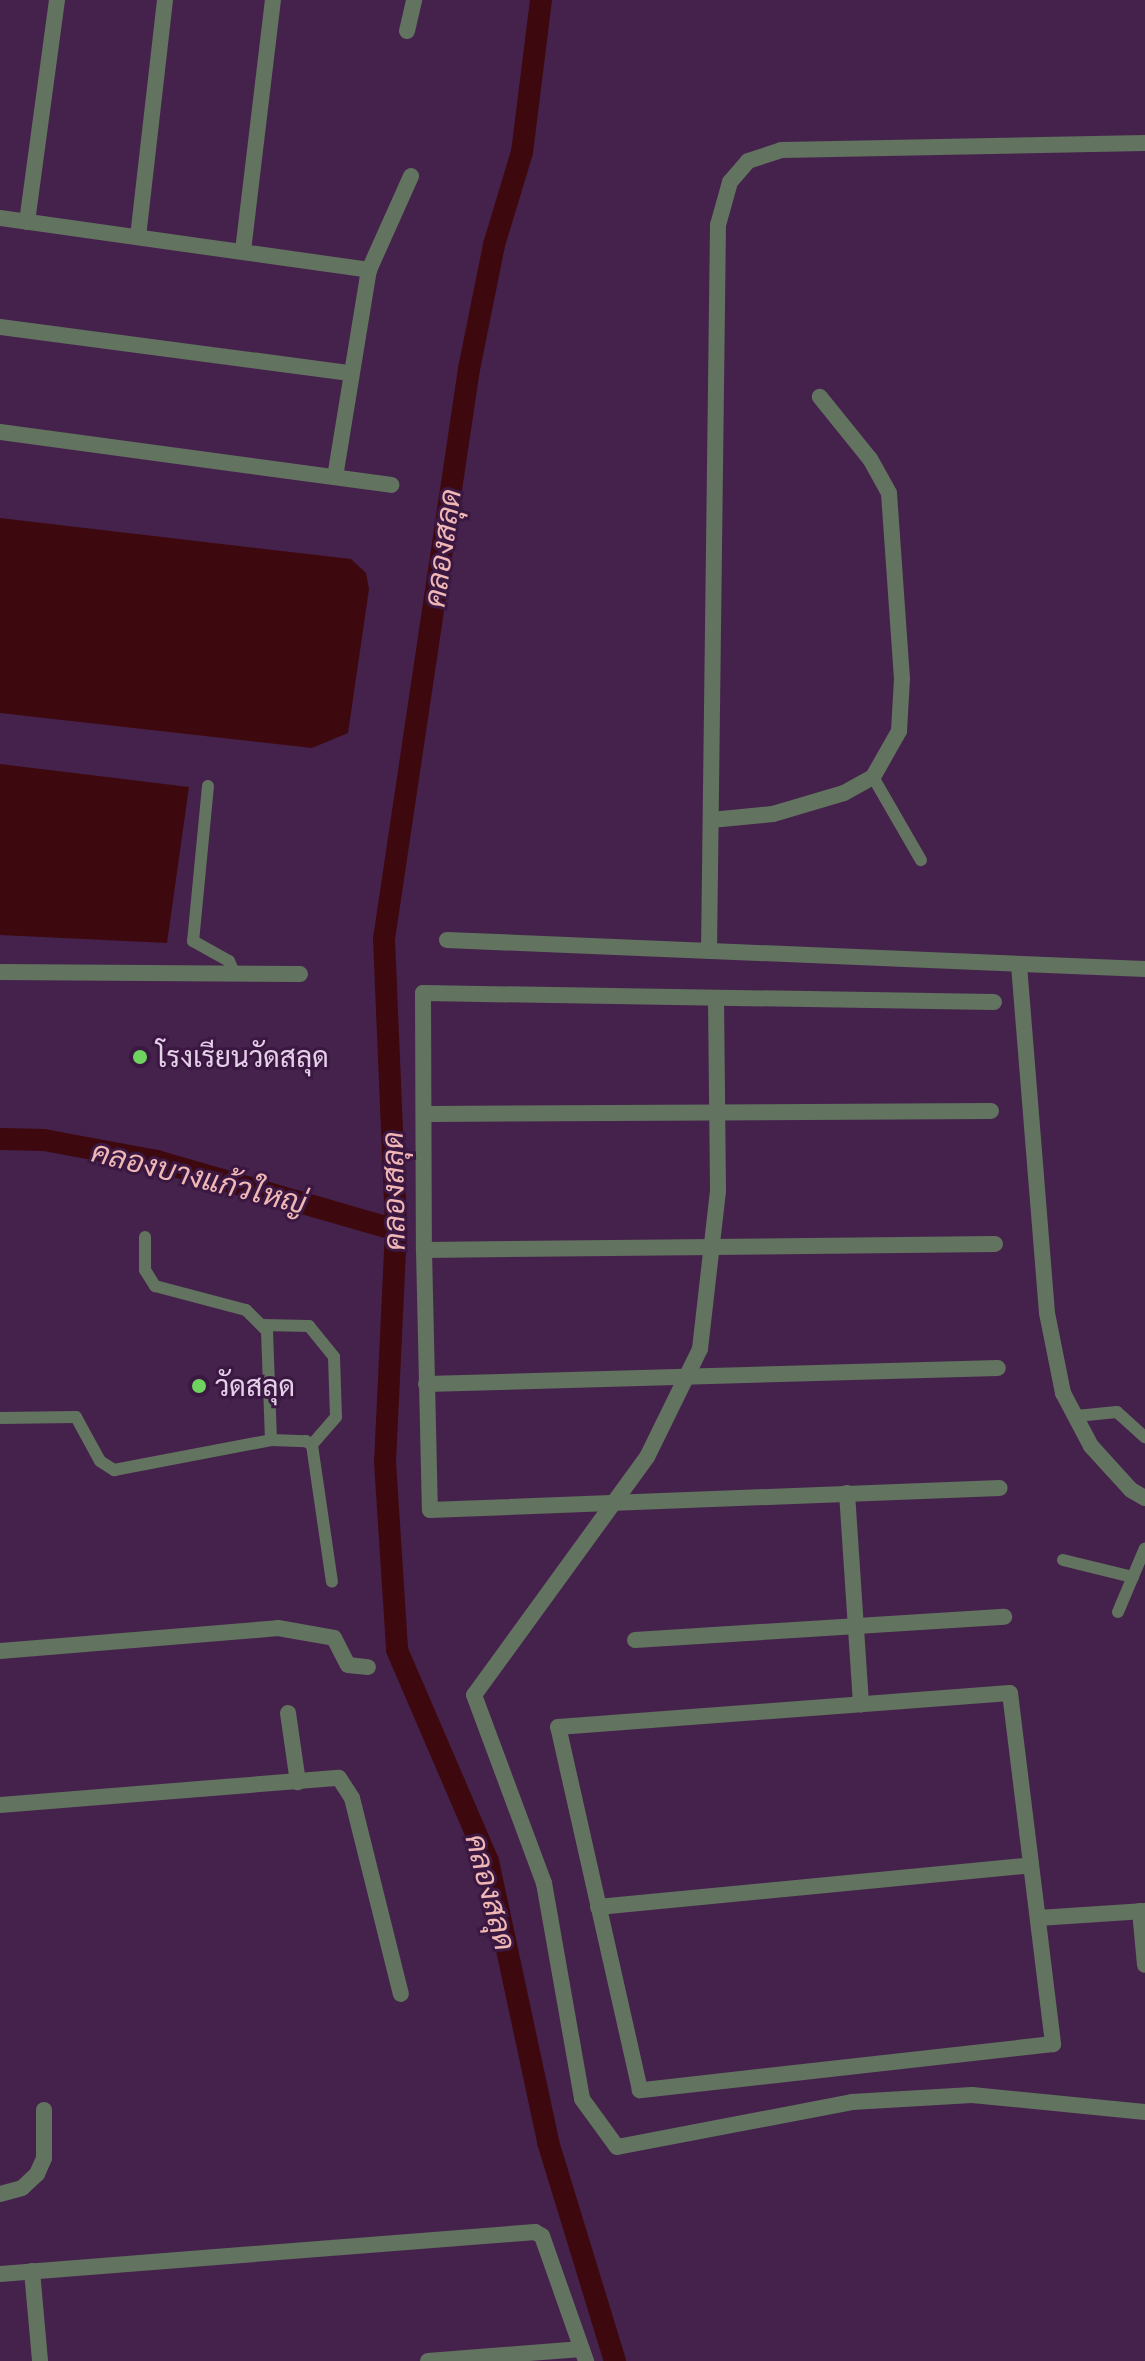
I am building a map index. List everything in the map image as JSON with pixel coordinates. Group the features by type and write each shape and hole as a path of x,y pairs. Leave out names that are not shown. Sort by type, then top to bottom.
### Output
{"street":[{"path":"27,222 57,0"},
{"path":"138,237 165,0"},
{"path":"243,251 273,0"},
{"path":"407,31 414,0"},
{"path":"709,951 718,225 730,182 748,161 781,150 1145,143"},
{"path":"335,477 369,270 411,176"},
{"path":"0,218 369,270"},
{"path":"0,327 350,373"},
{"path":"711,820 773,814 844,793 873,777 894,746 900,717 891,510 886,483 820,397"},
{"path":"0,432 391,485"},
{"path":"447,940 1066,969 1145,969"},
{"path":"1019,965 1047,1313 1063,1393 1091,1446 1131,1490 1145,1498"},
{"path":"0,972 300,974"},
{"path":"994,1002 423,993 428,1114 424,1250 430,1510 1000,1488"},
{"path":"716,998 718,1191 700,1349 647,1457 474,1695 544,1883 582,2099 617,2147 852,2102 972,2095 1145,2112"},
{"path":"428,1114 991,1111"},
{"path":"424,1250 995,1244"},
{"path":"426,1384 684,1380 998,1368"},
{"path":"847,1493 861,1705"},
{"path":"635,1640 1004,1617"},
{"path":"0,1651 278,1628 334,1638 348,1665 368,1667"},
{"path":"1010,1693 1053,2044 640,2090 558,1727 861,1705 1010,1693"},
{"path":"288,1713 298,1782"},
{"path":"0,1805 339,1778 348,1786 401,1994"},
{"path":"598,1907 1031,1865"},
{"path":"1038,1918 1142,1911 1145,1965"},
{"path":"0,2194 22,2188 37,2174 44,2158 44,2110"},
{"path":"0,2274 535,2232 542,2236 584,2355 428,2361"},
{"path":"32,2271 40,2361"}],"lane":[{"path":"873,777 921,860"},
{"path":"208,786 193,941 229,961 234,973"},
{"path":"145,1237 145,1270 155,1286 246,1310 262,1325 269,1345 271,1440"},
{"path":"262,1325 309,1326 334,1357 336,1417 312,1445 332,1582"},
{"path":"1076,1416 1117,1412 1145,1437"},
{"path":"0,1418 76,1417 100,1461 114,1470 271,1440 312,1445"},
{"path":"1118,1612 1145,1548"},
{"path":"1063,1560 1133,1577"}],"shaded area":[{"path":"0,518 351,559 366,573 369,589 348,733 312,748 0,713"},
{"path":"0,764 189,787 167,943 0,935"}],"waterway":[{"name":"คลองสลุด","path":"541,0 522,152 494,245 469,369 384,939 396,1230 385,1462 397,1650 488,1861 548,2142 615,2361"},
{"name":"คลองบางแก้วใหญ่","path":"0,1139 44,1140 157,1161 396,1230"}],"place":[{"name":"โรงเรียนวัดสลุด","path":"140,1057"},
{"name":"วัดสลุด","path":"199,1386"}]}
